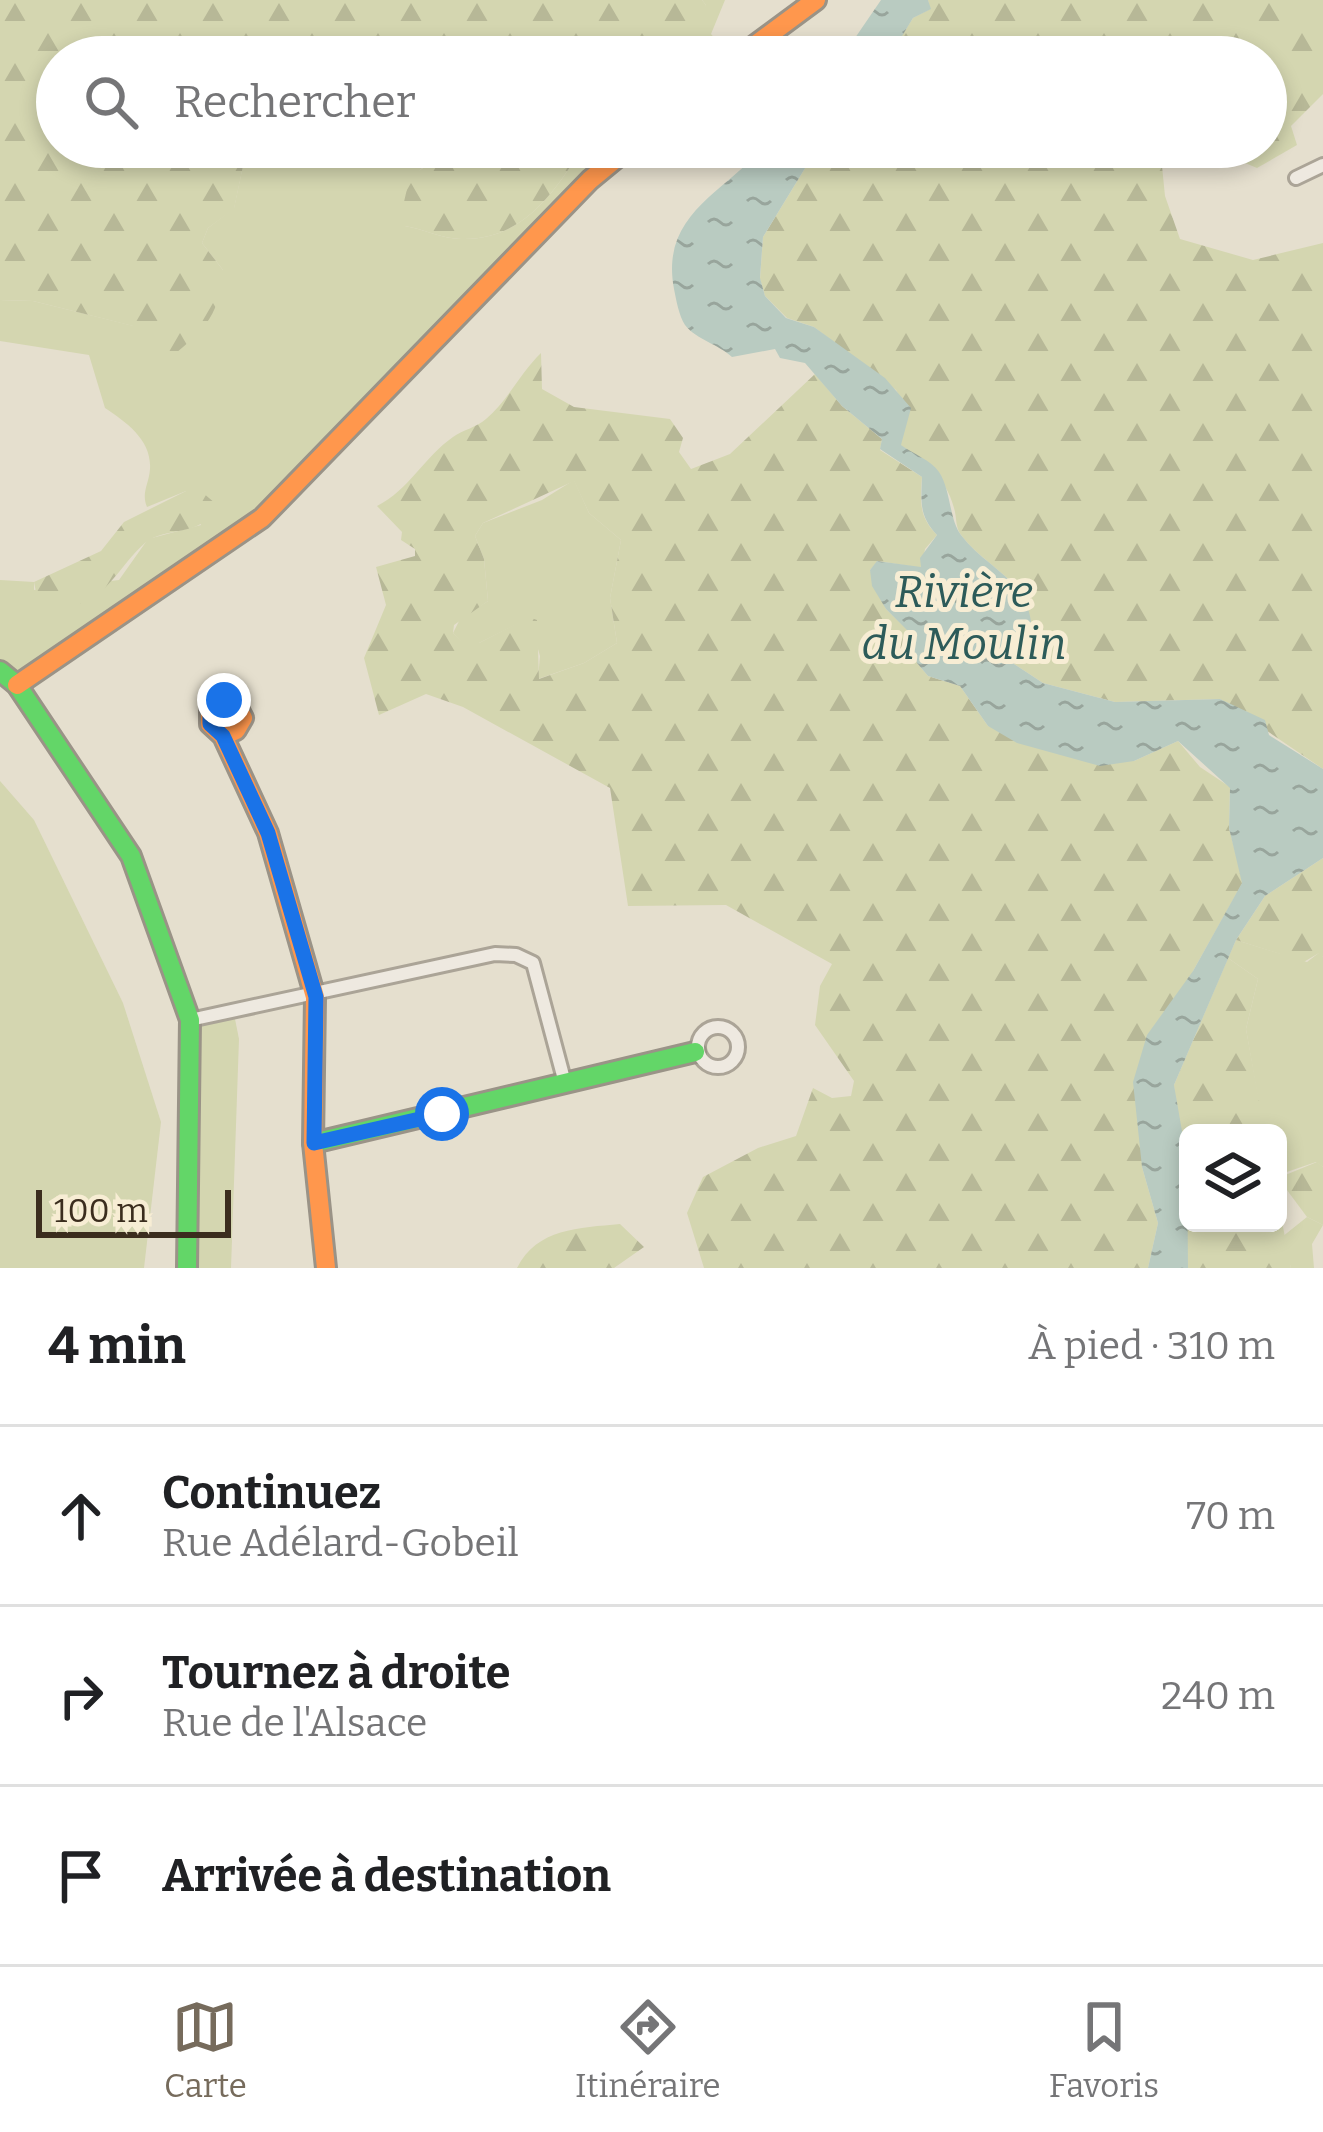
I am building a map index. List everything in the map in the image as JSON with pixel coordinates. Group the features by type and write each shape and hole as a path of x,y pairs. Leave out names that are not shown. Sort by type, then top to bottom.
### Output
{"main road":[{"path":"767,36 816,0"},
{"path":"17,686 262,518 605,168"},
{"path":"0,671 17,686 131,856 190,1021 187,1268"},
{"path":"223,736 268,833 316,997 314,1143 326,1268"},
{"path":"314,1143 695,1052"}],"street":[{"path":"1296,178 1323,165"},
{"path":"190,1021 496,954 516,955 533,964 566,1083"}],"green space":[{"path":"0,0 702,0 706,5 692,36 36,36 36,168 243,168 234,209 208,228 202,243 223,270 217,302 206,324 164,363 135,357 133,326 33,301 0,300"},
{"path":"702,0 725,0 713,36 688,36 706,5"},
{"path":"928,0 1323,0 1323,94 1291,126 1297,145 1287,151 1287,36 902,36 913,18 930,9"},
{"path":"243,168 423,168 408,192 405,226 461,239 483,238 534,211 569,168 609,168 262,518 17,685 0,671 0,580 34,582 34,590 119,580 148,539 201,525 186,491 147,507 147,449 129,426 105,408 89,355 0,341 0,300 33,301 134,326 223,270 202,243 208,228 234,208"},
{"path":"423,168 569,168 534,211 483,238 448,237 405,226 400,219 410,176"},
{"path":"805,168 1162,168 1165,196 1180,239 1253,260 1323,243 1323,769 1220,699 1115,702 1043,683 1014,664 1016,640 1030,622 1021,595 961,535 940,478 900,445 903,403 896,390 814,327 787,318 765,296 760,279 763,237"},
{"path":"541,353 542,389 574,407 670,419 683,438 679,452 691,469 730,454 815,374 842,406 882,439 880,450 922,477 922,509 937,535 925,549 922,568 878,561 870,570 886,609 910,632 917,663 928,676 960,686 988,726 1134,761 1178,741 1200,767 1230,787 1229,828 1243,882 1193,971 1142,1167 1158,1223 1148,1268 704,1268 687,1213 703,1177 758,1148 796,1136 813,1088 832,1098 851,1096 854,1081 815,1025 820,986 832,964 726,905 628,906 610,788 463,707 426,694 379,715 364,658 386,605 376,567 415,556 415,549 401,540 402,532 377,506 443,445 494,412","holes":["574,481 589,513 621,540 610,598 617,643 584,663 539,679 537,620 529,617 479,643 463,643 453,633 454,625 488,601 484,559 475,536 483,523"]},
{"path":"574,480 589,513 621,540 610,598 617,643 584,663 538,679 540,656 529,618 479,643 463,644 453,633 460,619 488,601 484,559 475,536 483,523 542,500"},
{"path":"186,491 202,492 216,504 203,522 145,543 89,600 74,605 37,597 34,582 101,551 124,522"},
{"path":"0,781 34,820 123,1003 161,1122 144,1268 0,1268"},
{"path":"1323,858 1323,957 1319,953 1290,970 1280,954 1236,940 1265,896"},
{"path":"1236,940 1307,962 1320,952 1323,957 1323,1167 1316,1162 1287,1172 1287,1124 1262,1124 1246,1029 1258,979 1228,958"},
{"path":"1228,958 1258,979 1246,1029 1263,1124 1179,1124 1179,1150 1174,1085"},
{"path":"233,1009 239,1039 231,1268 187,1268 190,1020"},
{"path":"1317,1162 1323,1167 1323,1225 1307,1217 1287,1190 1287,1174"},
{"path":"1307,1217 1323,1225 1312,1244 1314,1268 1291,1268 1282,1237"},
{"path":"620,1224 644,1247 614,1268 517,1268 536,1245 561,1232"},
{"path":"1185,1232 1284,1232 1291,1268 1188,1268"}],"water":[{"path":"881,0 928,0 931,9 913,18 902,36 856,36"},
{"name":"Rivière du Moulin","path":"742,168 805,168 763,237 760,278 765,296 786,318 814,327 885,378 911,408 901,445 939,472 961,535 1013,584 1028,607 1031,622 1016,640 1014,664 1043,683 1115,702 1220,699 1265,720 1269,735 1323,769 1323,858 1265,896 1236,940 1174,1085 1181,1124 1179,1232 1188,1232 1188,1268 1148,1268 1158,1223 1142,1167 1133,1082 1147,1035 1193,971 1242,883 1229,828 1230,788 1178,741 1134,761 1100,766 1017,743 988,726 960,686 928,676 917,663 910,633 872,586 870,570 877,561 921,567 920,558 937,535 924,515 922,477 880,449 882,439 842,406 805,363 780,358 775,349 732,357 685,325 672,264 686,224"}],"traffic: fast":[{"path":"0,671 17,685 131,856 190,1020 187,1268"},
{"path":"313,1143 695,1052"}],"traffic: slow":[{"path":"767,36 816,0"},
{"path":"17,685 262,518 605,168"},
{"path":"223,736 236,730 243,718 236,705 224,700 210,708 210,724 223,736 268,833 315,997 313,1143 326,1268"}],"route":[{"path":"224,700 210,708 210,724 223,736 238,778 268,833 316,997 314,1143 442,1114"}]}
